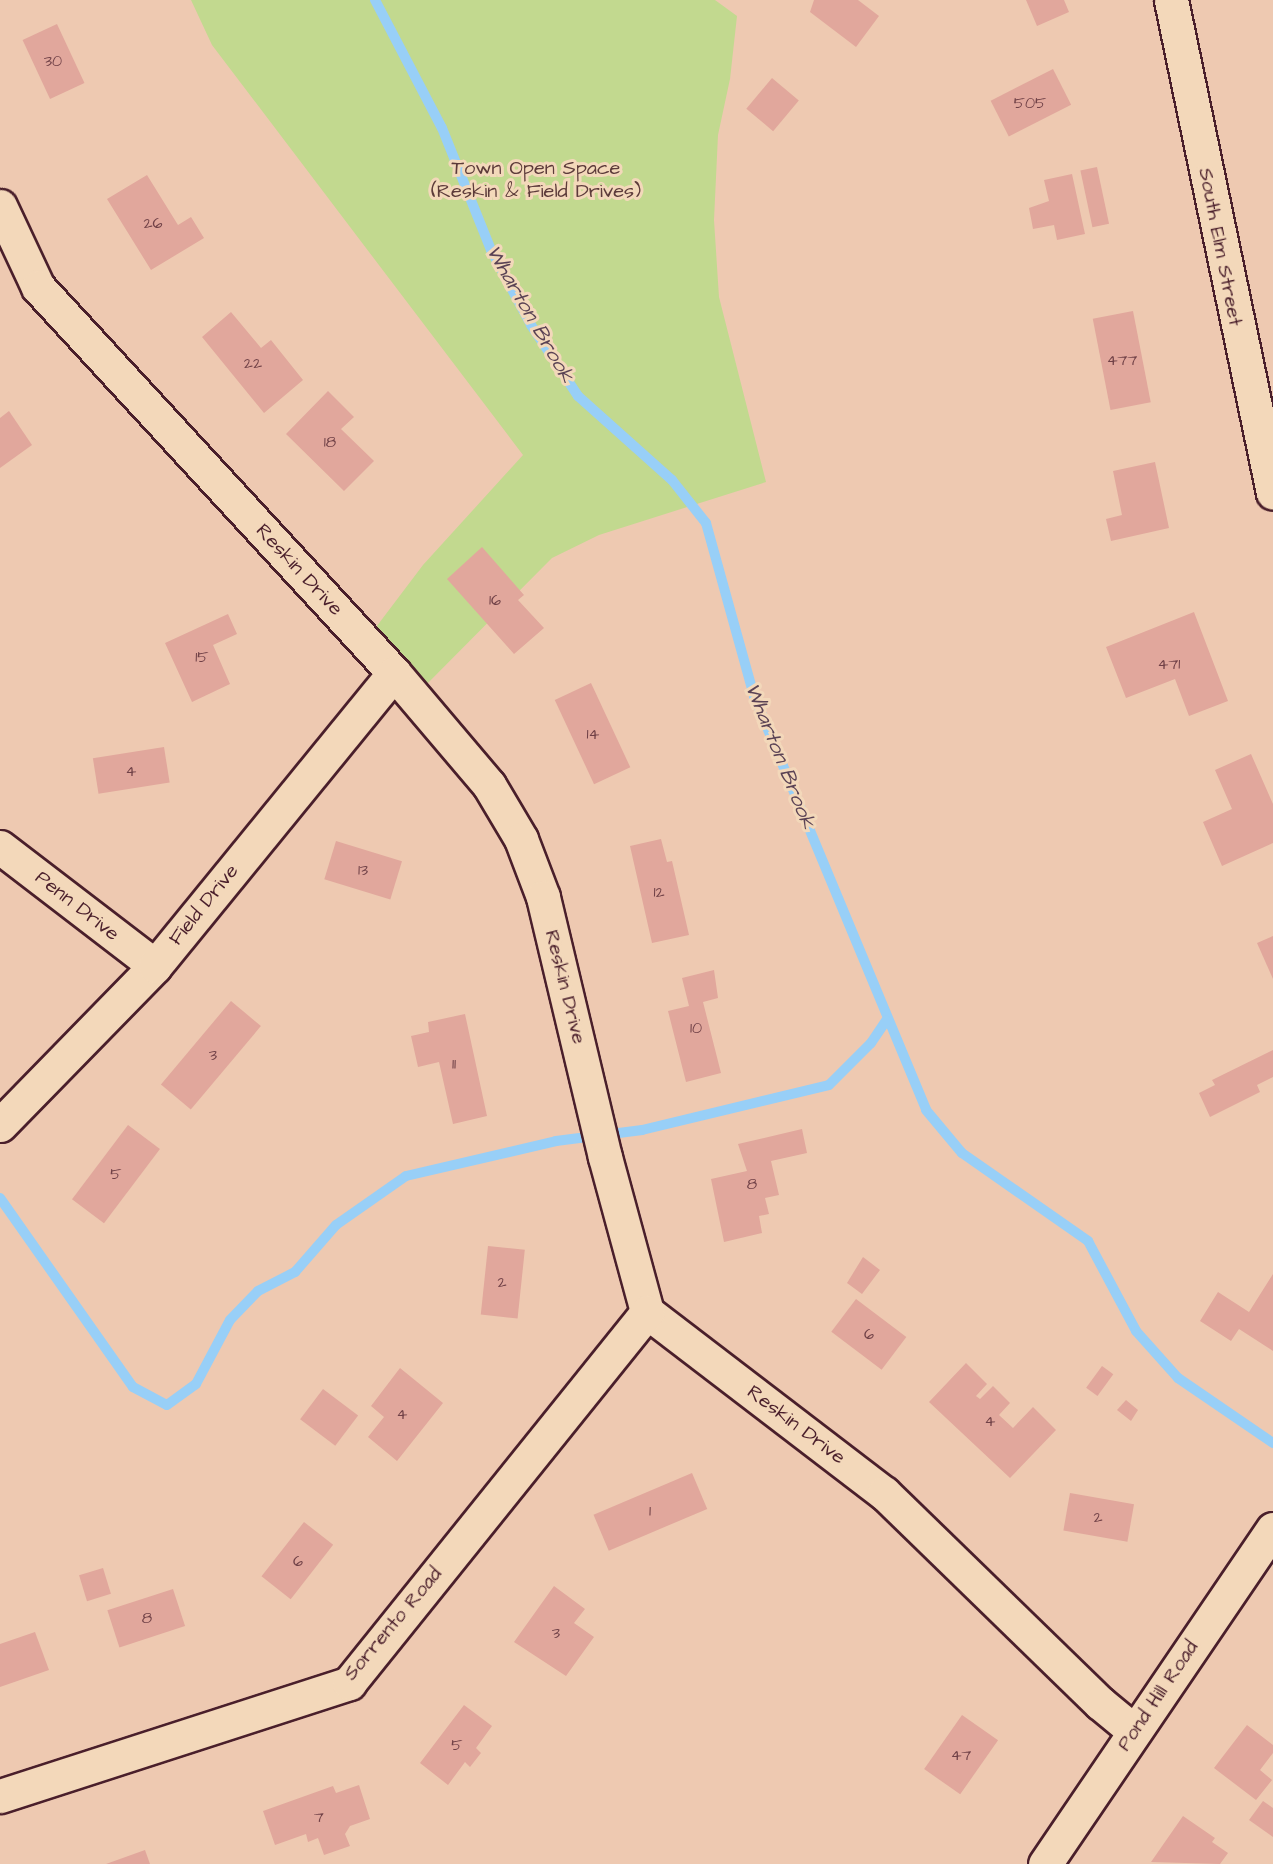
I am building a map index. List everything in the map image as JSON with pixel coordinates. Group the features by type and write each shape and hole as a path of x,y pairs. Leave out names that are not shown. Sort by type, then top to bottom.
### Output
{"street":[{"name":"South Elm Street","path":"1171,0 1273,493"},
{"name":"Reskin Drive","path":"0,206 38,287 394,673 489,785 521,839 543,897 605,1157 647,1312 884,1493 1091,1695 1134,1731"},
{"name":"Field Drive","path":"0,1125 154,966 394,673"},
{"name":"Penn Drive","path":"0,847 154,966"},
{"name":"Sorrento Road","path":"0,1796 349,1683 647,1312"},
{"name":"Pond Hill Road","path":"1045,1864 1273,1529"}],"green space":[{"name":"Town Open Space (Reskin & Field Drives)","path":"191,0 715,0 737,16 730,79 718,135 714,220 719,297 766,482 599,535 552,558 420,691 361,647 423,565 523,455 212,45"}],"building":[{"path":"814,0 858,0 879,16 856,47 810,12"},
{"path":"1026,0 1064,0 1069,12 1037,26"},
{"path":"57,24 84,83 50,99 23,40"},
{"path":"1053,69 1071,105 1009,136 991,101"},
{"path":"772,78 799,100 773,131 746,109"},
{"path":"1097,167 1109,224 1092,227 1080,171"},
{"path":"1072,174 1085,234 1057,240 1054,225 1033,229 1029,208 1049,201 1044,180"},
{"path":"147,175 178,225 191,217 204,238 151,270 107,199"},
{"path":"1133,311 1151,402 1110,410 1093,319"},
{"path":"231,312 261,348 271,340 303,380 264,413 202,337"},
{"path":"328,391 354,417 341,429 374,461 344,491 286,434"},
{"path":"9,411 32,445 0,468 0,418"},
{"path":"1155,462 1169,528 1111,541 1106,519 1122,515 1113,471"},
{"path":"482,547 524,595 518,600 544,628 514,654 447,579"},
{"path":"1194,612 1228,701 1189,716 1175,679 1126,698 1106,647"},
{"path":"228,614 237,634 213,645 230,684 192,702 165,643"},
{"path":"591,683 630,767 594,784 555,700"},
{"path":"164,747 170,783 99,794 93,758"},
{"path":"1251,754 1273,804 1273,843 1222,866 1203,822 1232,809 1215,770"},
{"path":"661,839 667,862 672,861 689,935 652,943 630,846"},
{"path":"336,841 402,861 390,899 324,879"},
{"path":"1273,936 1273,979 1257,943"},
{"path":"714,970 718,998 703,1002 721,1073 686,1082 668,1011 689,1006 682,978"},
{"path":"231,1001 261,1026 191,1110 161,1084"},
{"path":"465,1014 487,1116 453,1124 439,1062 418,1067 411,1036 429,1032 428,1022"},
{"path":"1273,1050 1273,1077 1257,1085 1260,1092 1210,1117 1199,1093 1215,1085 1212,1080"},
{"path":"128,1125 160,1149 104,1223 72,1199"},
{"path":"802,1129 807,1153 771,1161 779,1195 765,1198 769,1214 759,1216 762,1233 724,1242 711,1179 747,1171 738,1144"},
{"path":"488,1246 525,1250 518,1318 481,1315"},
{"path":"863,1257 880,1270 862,1294 847,1283"},
{"path":"1273,1274 1273,1351 1239,1329 1231,1341 1200,1321 1218,1292 1249,1312"},
{"path":"856,1299 906,1337 882,1370 831,1332"},
{"path":"966,1363 987,1384 976,1396 980,1399 993,1386 1010,1403 999,1415 1013,1428 1033,1407 1056,1430 1010,1478 929,1402"},
{"path":"1102,1366 1113,1374 1097,1396 1086,1388"},
{"path":"400,1368 443,1403 397,1461 368,1437 384,1417 371,1406"},
{"path":"323,1389 358,1415 335,1446 300,1419"},
{"path":"1126,1400 1138,1410 1131,1421 1117,1410"},
{"path":"692,1473 707,1509 609,1551 594,1515"},
{"path":"1070,1493 1134,1504 1127,1542 1063,1530"},
{"path":"304,1522 333,1545 291,1599 262,1576"},
{"path":"103,1568 111,1594 87,1601 79,1575"},
{"path":"554,1586 585,1609 574,1623 594,1637 566,1676 514,1642"},
{"path":"173,1589 185,1626 119,1647 107,1610"},
{"path":"35,1632 49,1670 0,1687 0,1644"},
{"path":"464,1705 492,1726 476,1748 481,1753 470,1767 465,1762 448,1785 420,1763"},
{"path":"962,1715 998,1740 960,1794 924,1769"},
{"path":"1247,1725 1273,1745 1273,1753 1260,1770 1272,1780 1256,1800 1214,1768"},
{"path":"359,1785 370,1819 350,1826 345,1834 350,1846 324,1855 318,1838 308,1842 306,1834 275,1845 263,1811 333,1786 336,1793"},
{"path":"1263,1801 1273,1808 1273,1837 1249,1820"},
{"path":"1183,1816 1215,1838 1212,1842 1228,1853 1220,1864 1151,1862"},
{"path":"145,1850 150,1864 106,1864"}],"waterway":[{"name":"Wharton Brook","path":"375,0 442,128 491,250 531,325 578,396 672,480 706,523 754,696 926,1110 962,1153 1088,1241 1136,1331 1178,1378 1273,1443"},
{"path":"0,1198 133,1387 167,1405 196,1384 230,1320 258,1291 295,1272 336,1225 406,1176 556,1141 642,1130 829,1085 871,1043 886,1021"}]}
